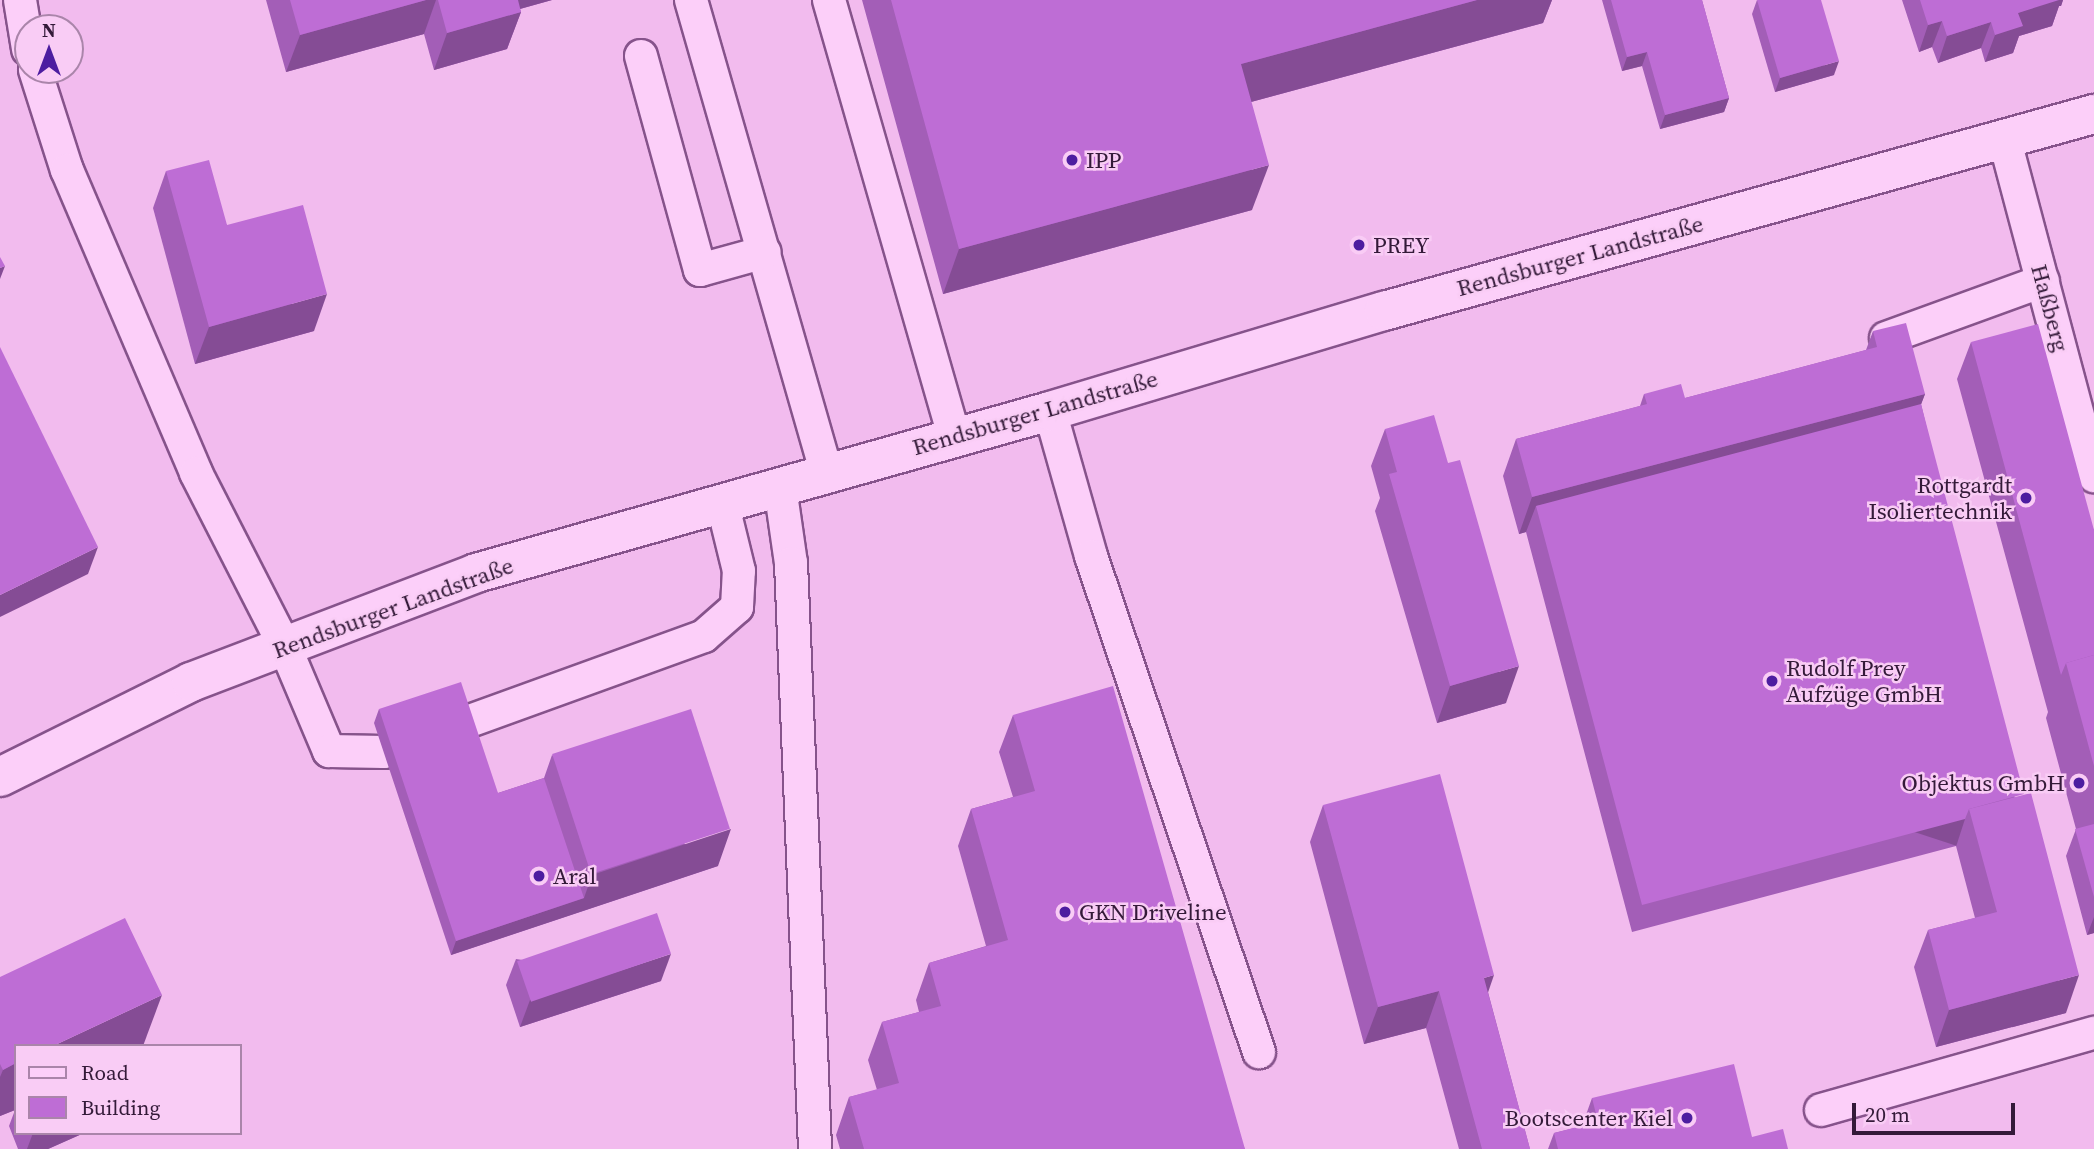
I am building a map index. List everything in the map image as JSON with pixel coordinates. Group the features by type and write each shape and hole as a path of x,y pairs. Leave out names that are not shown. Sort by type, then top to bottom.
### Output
{"street":[{"name":"Rendsburger Landstraße","path":"0,777 114,717 476,573 1050,411 1384,311 2005,141 2094,114"}],"lane":[{"path":"691,0 827,472"},
{"path":"829,0 954,436"},
{"path":"641,56 700,270 765,252"},
{"path":"39,84 67,170 196,472 285,647 329,751 384,752 466,726 704,636 737,607 738,571 722,502"},
{"name":"Haßberg","path":"2005,141 2094,476"},
{"path":"1886,338 2042,281"},
{"path":"1050,411 1091,556 1259,1052"},
{"path":"780,487 791,563 815,1149"},
{"path":"1821,1110 2094,1033"}],"building":[{"path":"290,0 426,0 300,35"},
{"path":"438,0 518,0 521,12 447,33"},
{"name":"IPP","path":"891,0 1477,0 1241,64 1269,165 959,249"},
{"path":"1611,0 1702,0 1729,98 1665,115 1647,52 1627,57"},
{"path":"1757,0 1821,0 1839,61 1780,78"},
{"path":"1920,0 2059,0 2018,13 2023,26 1995,35 1991,22 1947,36 1942,21 1928,25"},
{"path":"209,160 227,225 303,205 327,294 209,327 166,171"},
{"path":"1906,323 1925,394 1532,497 1516,439 1647,404 1644,394 1681,384 1685,398 1877,347 1873,331"},
{"name":"Rottgardt Isoliertechnik","path":"2038,324 2094,530 2094,655 2066,663 2061,675 1971,342"},
{"path":"0,347 98,547 0,595"},
{"name":"Rudolf Prey Aufzüge GmbH","path":"1921,404 2024,794 1969,809 1965,819 1642,905 1536,506"},
{"path":"1434,415 1448,463 1460,460 1519,666 1450,686 1389,474 1397,472 1385,429"},
{"path":"2094,655 2094,766 2066,663"},
{"path":"461,682 498,793 544,778 584,898 456,941 379,709"},
{"name":"GKN Driveline","path":"1113,686 1245,1149 864,1149 849,1097 899,1083 882,1022 941,1006 929,963 1008,940 971,809 1035,791 1013,715"},
{"path":"691,709 730,829 591,874 552,754"},
{"path":"1440,774 1494,975 1484,978 1530,1149 1482,1149 1439,991 1378,1007 1323,805"},
{"path":"2031,793 2079,975 1949,1010 1928,930 1997,912 1969,809"},
{"path":"2094,824 2094,897 2075,829"},
{"path":"657,913 671,954 531,1002 517,961"},
{"path":"125,918 162,995 57,1044 14,1044 14,1064 3,1070 0,1064 0,977"},
{"path":"1734,1064 1752,1137 1783,1129 1788,1149 1558,1149 1554,1133 1598,1122 1592,1098"}],"place":[{"name":"IPP","path":"1072,160"},
{"name":"PREY","path":"1359,245"},
{"name":"Rottgardt Isoliertechnik","path":"2026,498"},
{"name":"Rudolf Prey Aufzüge GmbH","path":"1772,681"},
{"name":"Objektus GmbH","path":"2079,783"},
{"name":"Aral","path":"539,876"},
{"name":"GKN Driveline","path":"1065,912"},
{"name":"Bootscenter Kiel","path":"1687,1118"}]}
